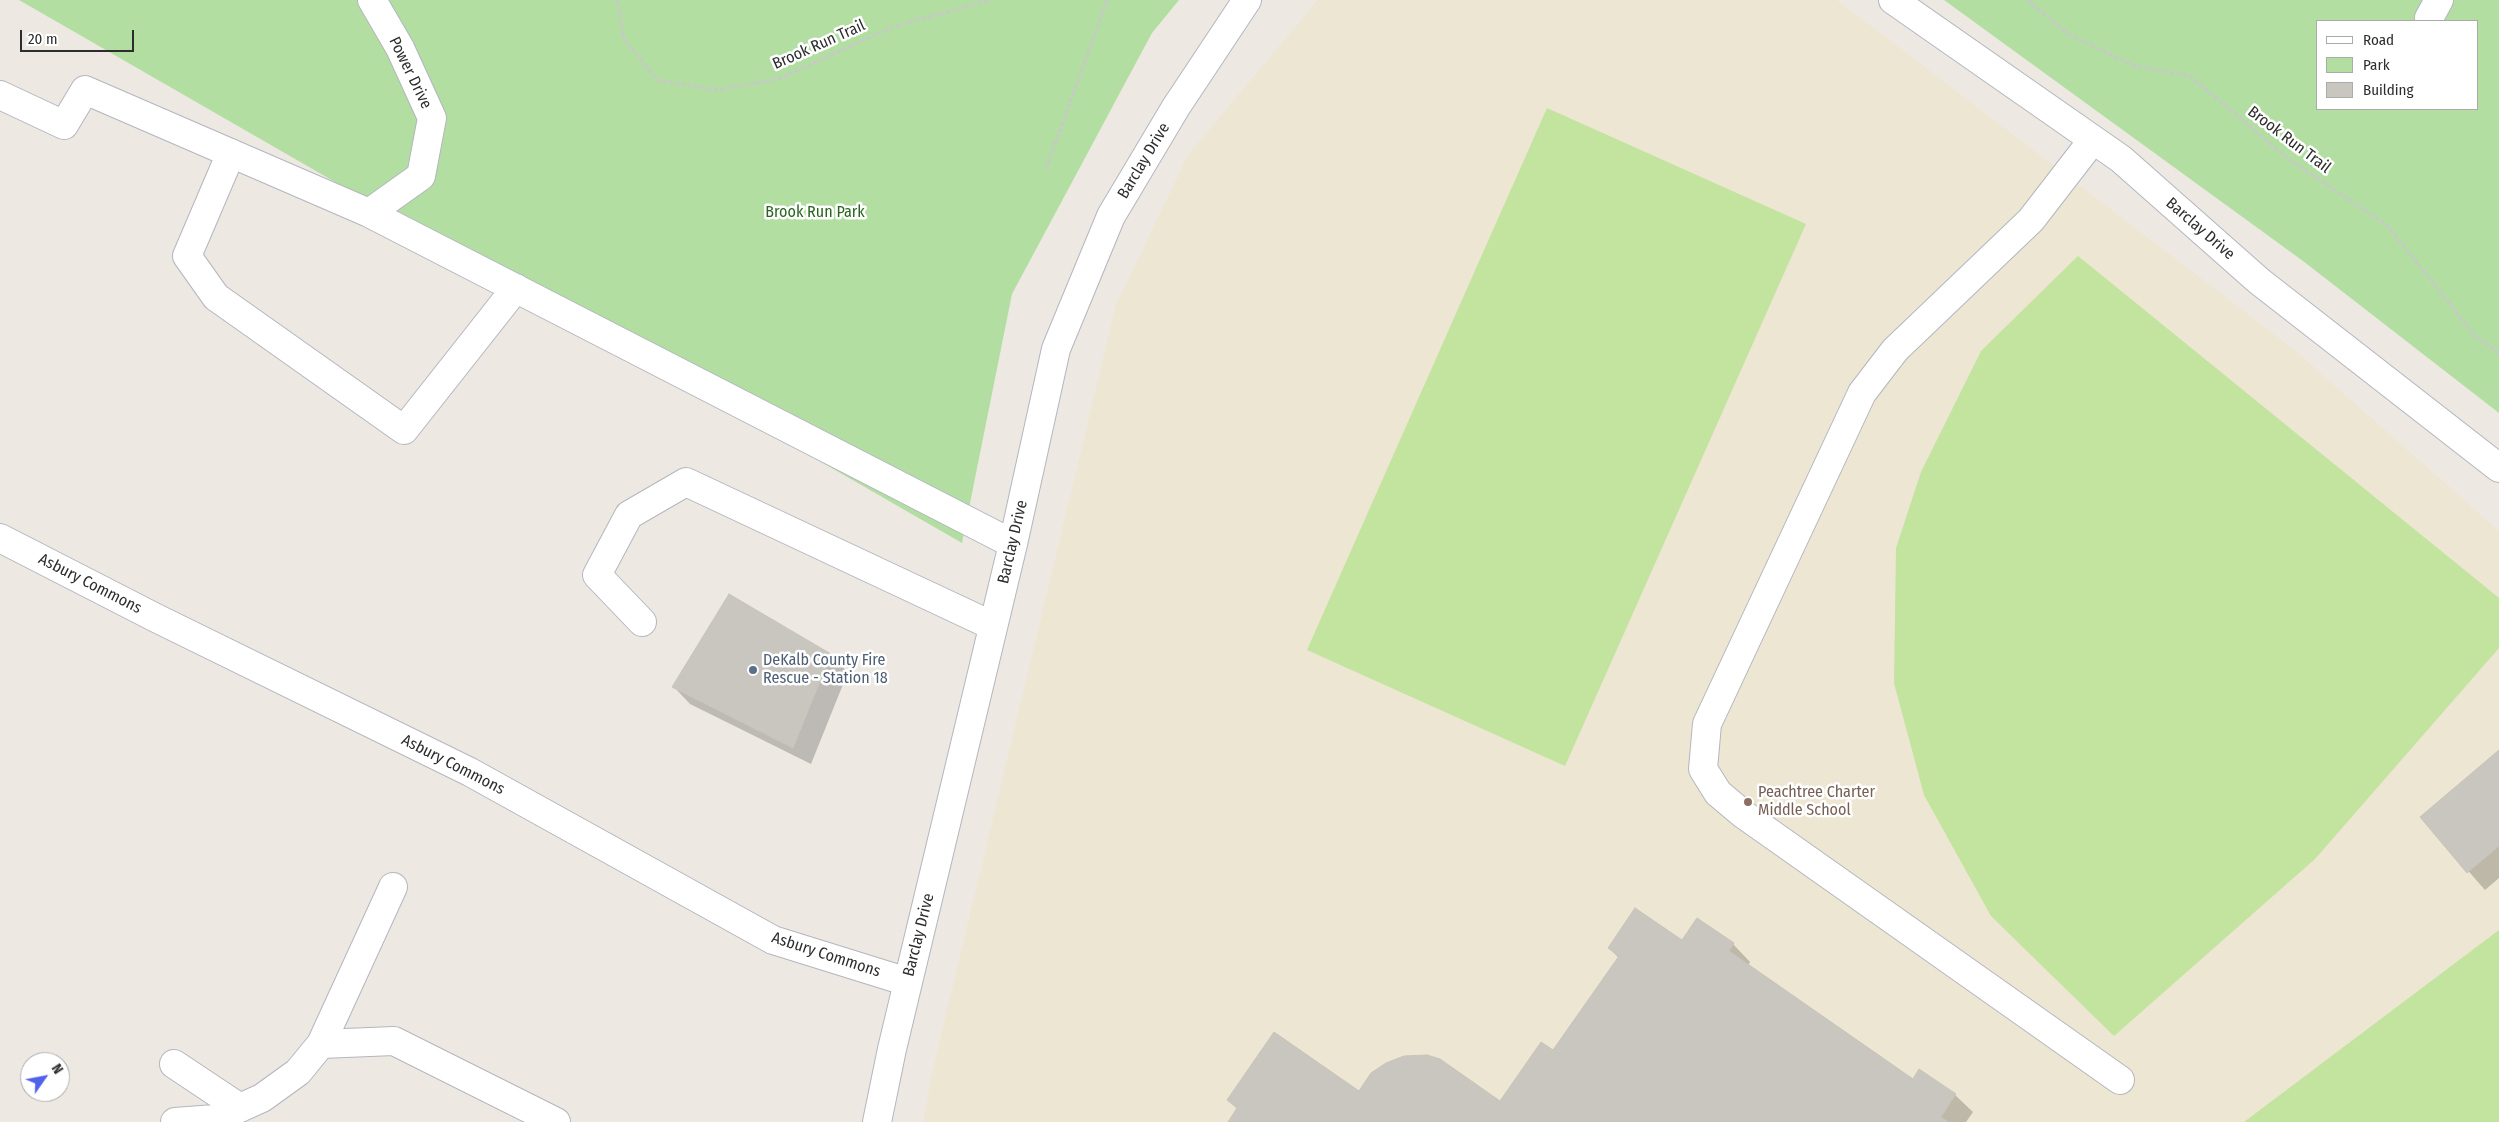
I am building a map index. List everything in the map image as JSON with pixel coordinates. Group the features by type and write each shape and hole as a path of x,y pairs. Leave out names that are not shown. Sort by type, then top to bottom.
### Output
{"street":[{"name":"Power Drive","path":"370,213 421,176 432,118 400,48 372,0"},
{"name":"Barclay Drive","path":"877,1122 908,982 1013,544 1056,349 1111,216 1176,108 1246,0"},
{"name":"Barclay Drive","path":"1893,0 2121,160 2259,281 2499,468"},
{"path":"0,95 64,125 85,90 370,213 1013,544"},
{"path":"2092,141 2031,220 1895,350 1862,393 1707,724 1703,769 1718,792 1743,814 2120,1080"},
{"path":"231,153 187,256 216,297 404,430 516,288"},
{"path":"642,622 597,575 629,515 686,482 994,626"},
{"name":"Asbury Commons","path":"0,538 156,618 470,772 773,940 908,982"},
{"path":"175,1122 215,1119 262,1098 298,1072 321,1044 393,887"},
{"path":"321,1044 394,1041 556,1122"},
{"path":"174,1064 240,1108"}],"path":[{"name":"Brook Run Trail","path":"617,0 624,39 658,80 719,90 780,78 892,27 991,0"},
{"path":"1046,169 1107,0"},
{"name":"Brook Run Trail","path":"2028,0 2068,34 2135,66 2190,76 2287,158 2388,226 2474,336 2499,353"}],"shaded area":[{"name":"Peachtree Charter Middle School","path":"1318,0 1837,0 2292,348 2499,531 2499,1122 923,1122 932,1073 1116,305 1188,155"}],"green space":[{"name":"Brook Run Park","path":"19,0 1179,0 1152,33 1012,294 962,543"},
{"path":"1944,0 2499,0 2499,413 2303,261"},
{"path":"1547,108 1806,224 1565,766 1307,650"},
{"path":"2078,256 2499,598 2499,648 2315,859 2114,1036 1991,916 1924,795 1894,683 1896,548 1921,472 1981,351"},
{"path":"2499,930 2499,1122 2244,1122"}],"building":[{"name":"DeKalb County Fire Rescue - Station 18","path":"729,594 831,654 793,748 672,687"},
{"path":"2499,750 2499,846 2467,873 2420,817"},
{"path":"1635,908 1682,940 1697,918 1734,943 1729,951 1913,1079 1919,1069 1956,1094 1941,1117 1948,1122 1228,1122 1237,1108 1227,1100 1274,1032 1359,1091 1371,1073 1386,1063 1404,1056 1427,1055 1440,1059 1500,1101 1541,1042 1553,1050 1619,956 1608,948"}],"place":[{"name":"DeKalb County Fire Rescue - Station 18","path":"753,670"},
{"name":"Peachtree Charter Middle School","path":"1748,802"}]}
